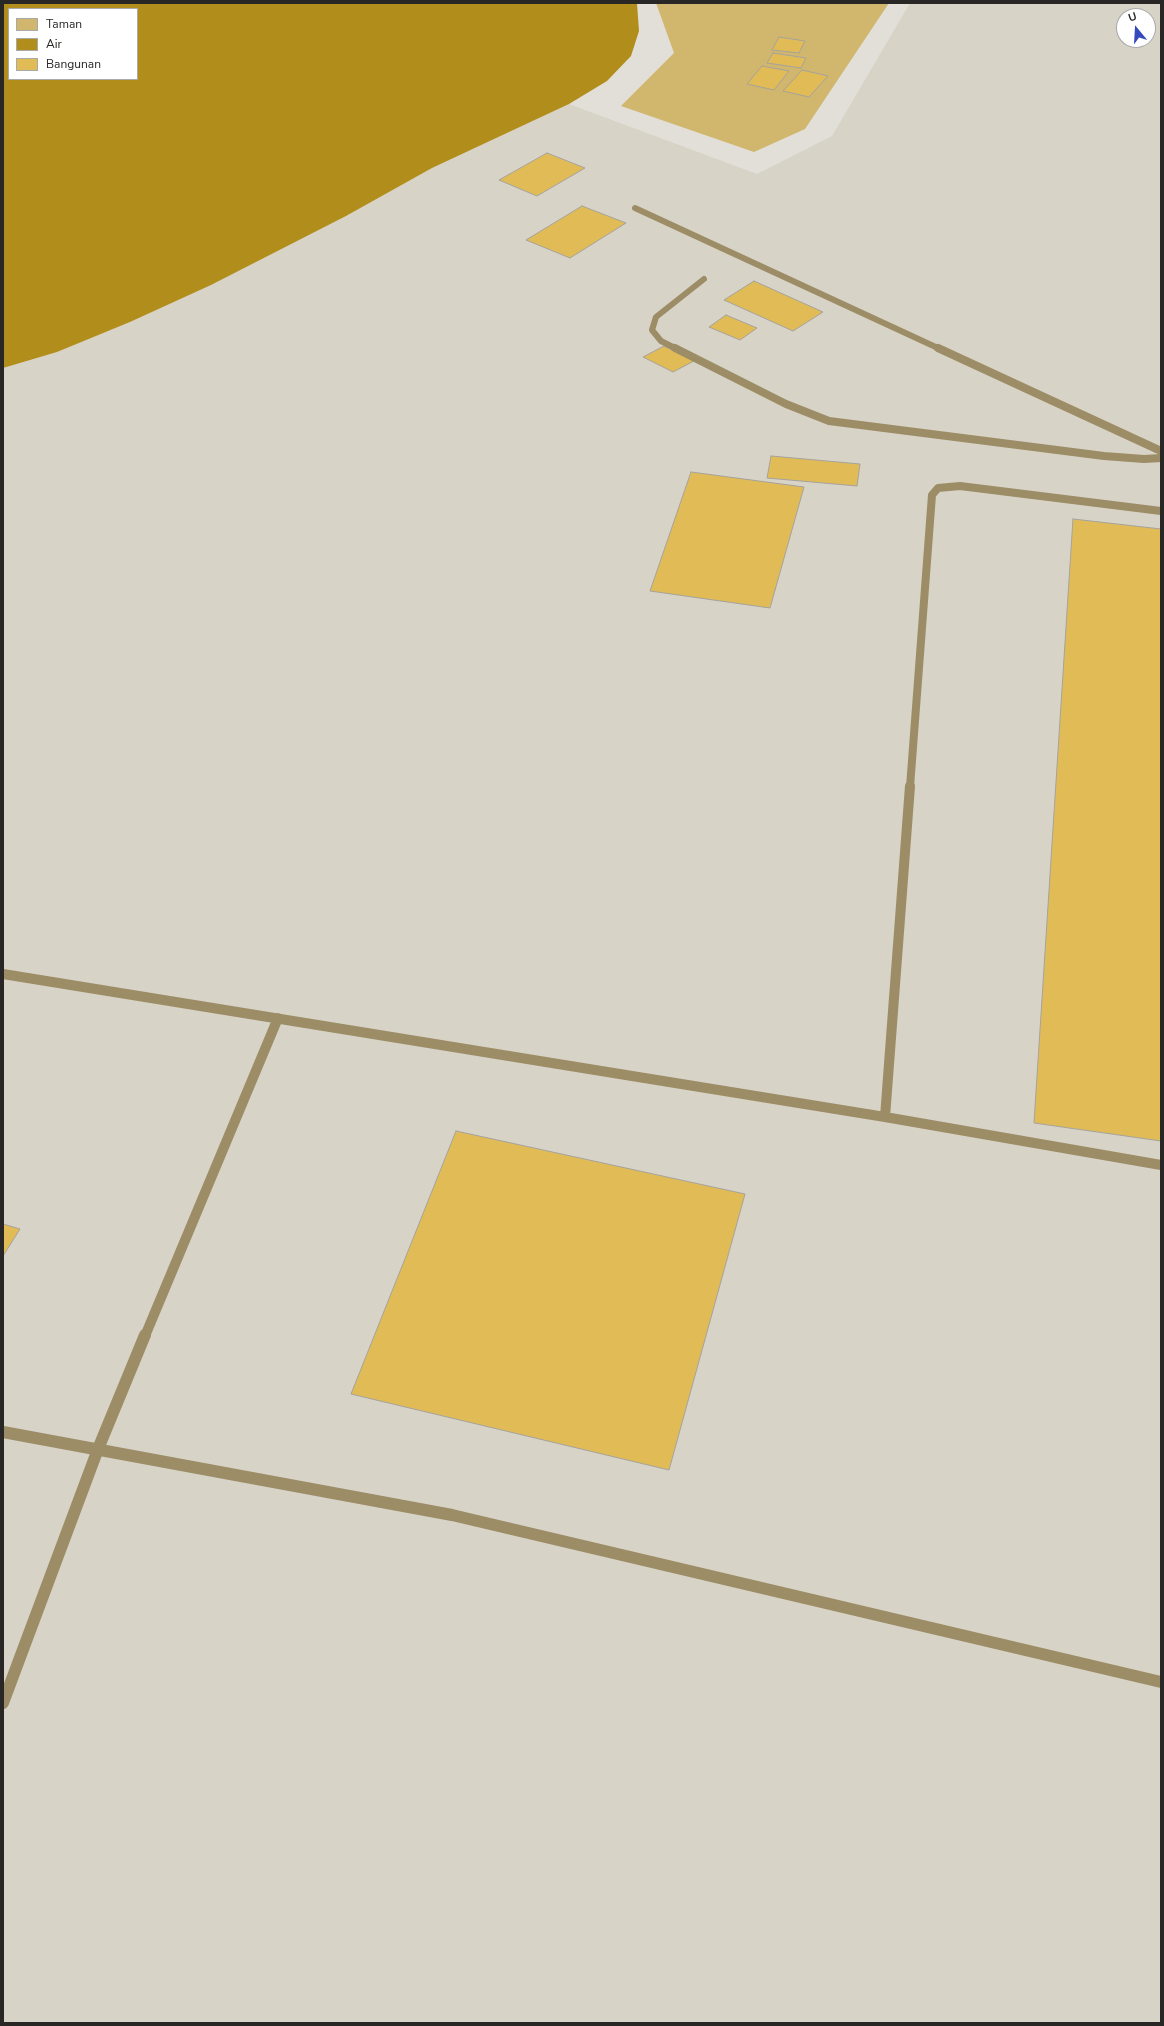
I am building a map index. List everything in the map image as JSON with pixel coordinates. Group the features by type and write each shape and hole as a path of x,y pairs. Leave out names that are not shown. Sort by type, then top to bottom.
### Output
{"lane":[{"path":"635,208 1161,451"},
{"path":"704,279 656,317 652,330 661,341 786,404 807,413 829,421 859,426 1104,456 1144,459 1161,458"},
{"path":"885,1117 932,494 938,488 960,486 1161,511"},
{"path":"3,974 885,1117 1161,1165"},
{"path":"3,1703 98,1449 278,1018"},
{"path":"3,1432 452,1515 1161,1682"}],"shaded area":[{"path":"910,3 1161,3 1161,2023 3,2023 3,368 57,352 130,322 211,285 346,216 432,168 569,104 757,174 832,136"}],"green space":[{"path":"656,3 889,3 805,129 754,152 621,106 674,53"}],"water":[{"path":"3,3 637,3 639,31 631,56 607,81 569,104 432,168 346,216 211,285 130,322 57,352 3,368"}],"building":[{"path":"779,37 805,41 799,53 772,50"},
{"path":"773,53 806,58 801,68 767,63"},
{"path":"762,66 789,71 774,90 747,84"},
{"path":"802,70 828,76 809,97 783,91"},
{"path":"547,153 585,168 537,196 499,180"},
{"path":"582,206 626,223 570,258 526,240"},
{"path":"754,281 823,312 793,331 724,300"},
{"path":"726,315 757,328 740,340 709,327"},
{"path":"664,346 694,361 673,372 643,357"},
{"path":"771,456 860,464 857,486 767,478"},
{"path":"691,472 804,487 770,608 650,591"},
{"path":"1073,519 1161,529 1161,1141 1034,1123"},
{"path":"456,1131 745,1194 669,1470 351,1394"},
{"path":"3,1224 20,1229 3,1256"}]}
